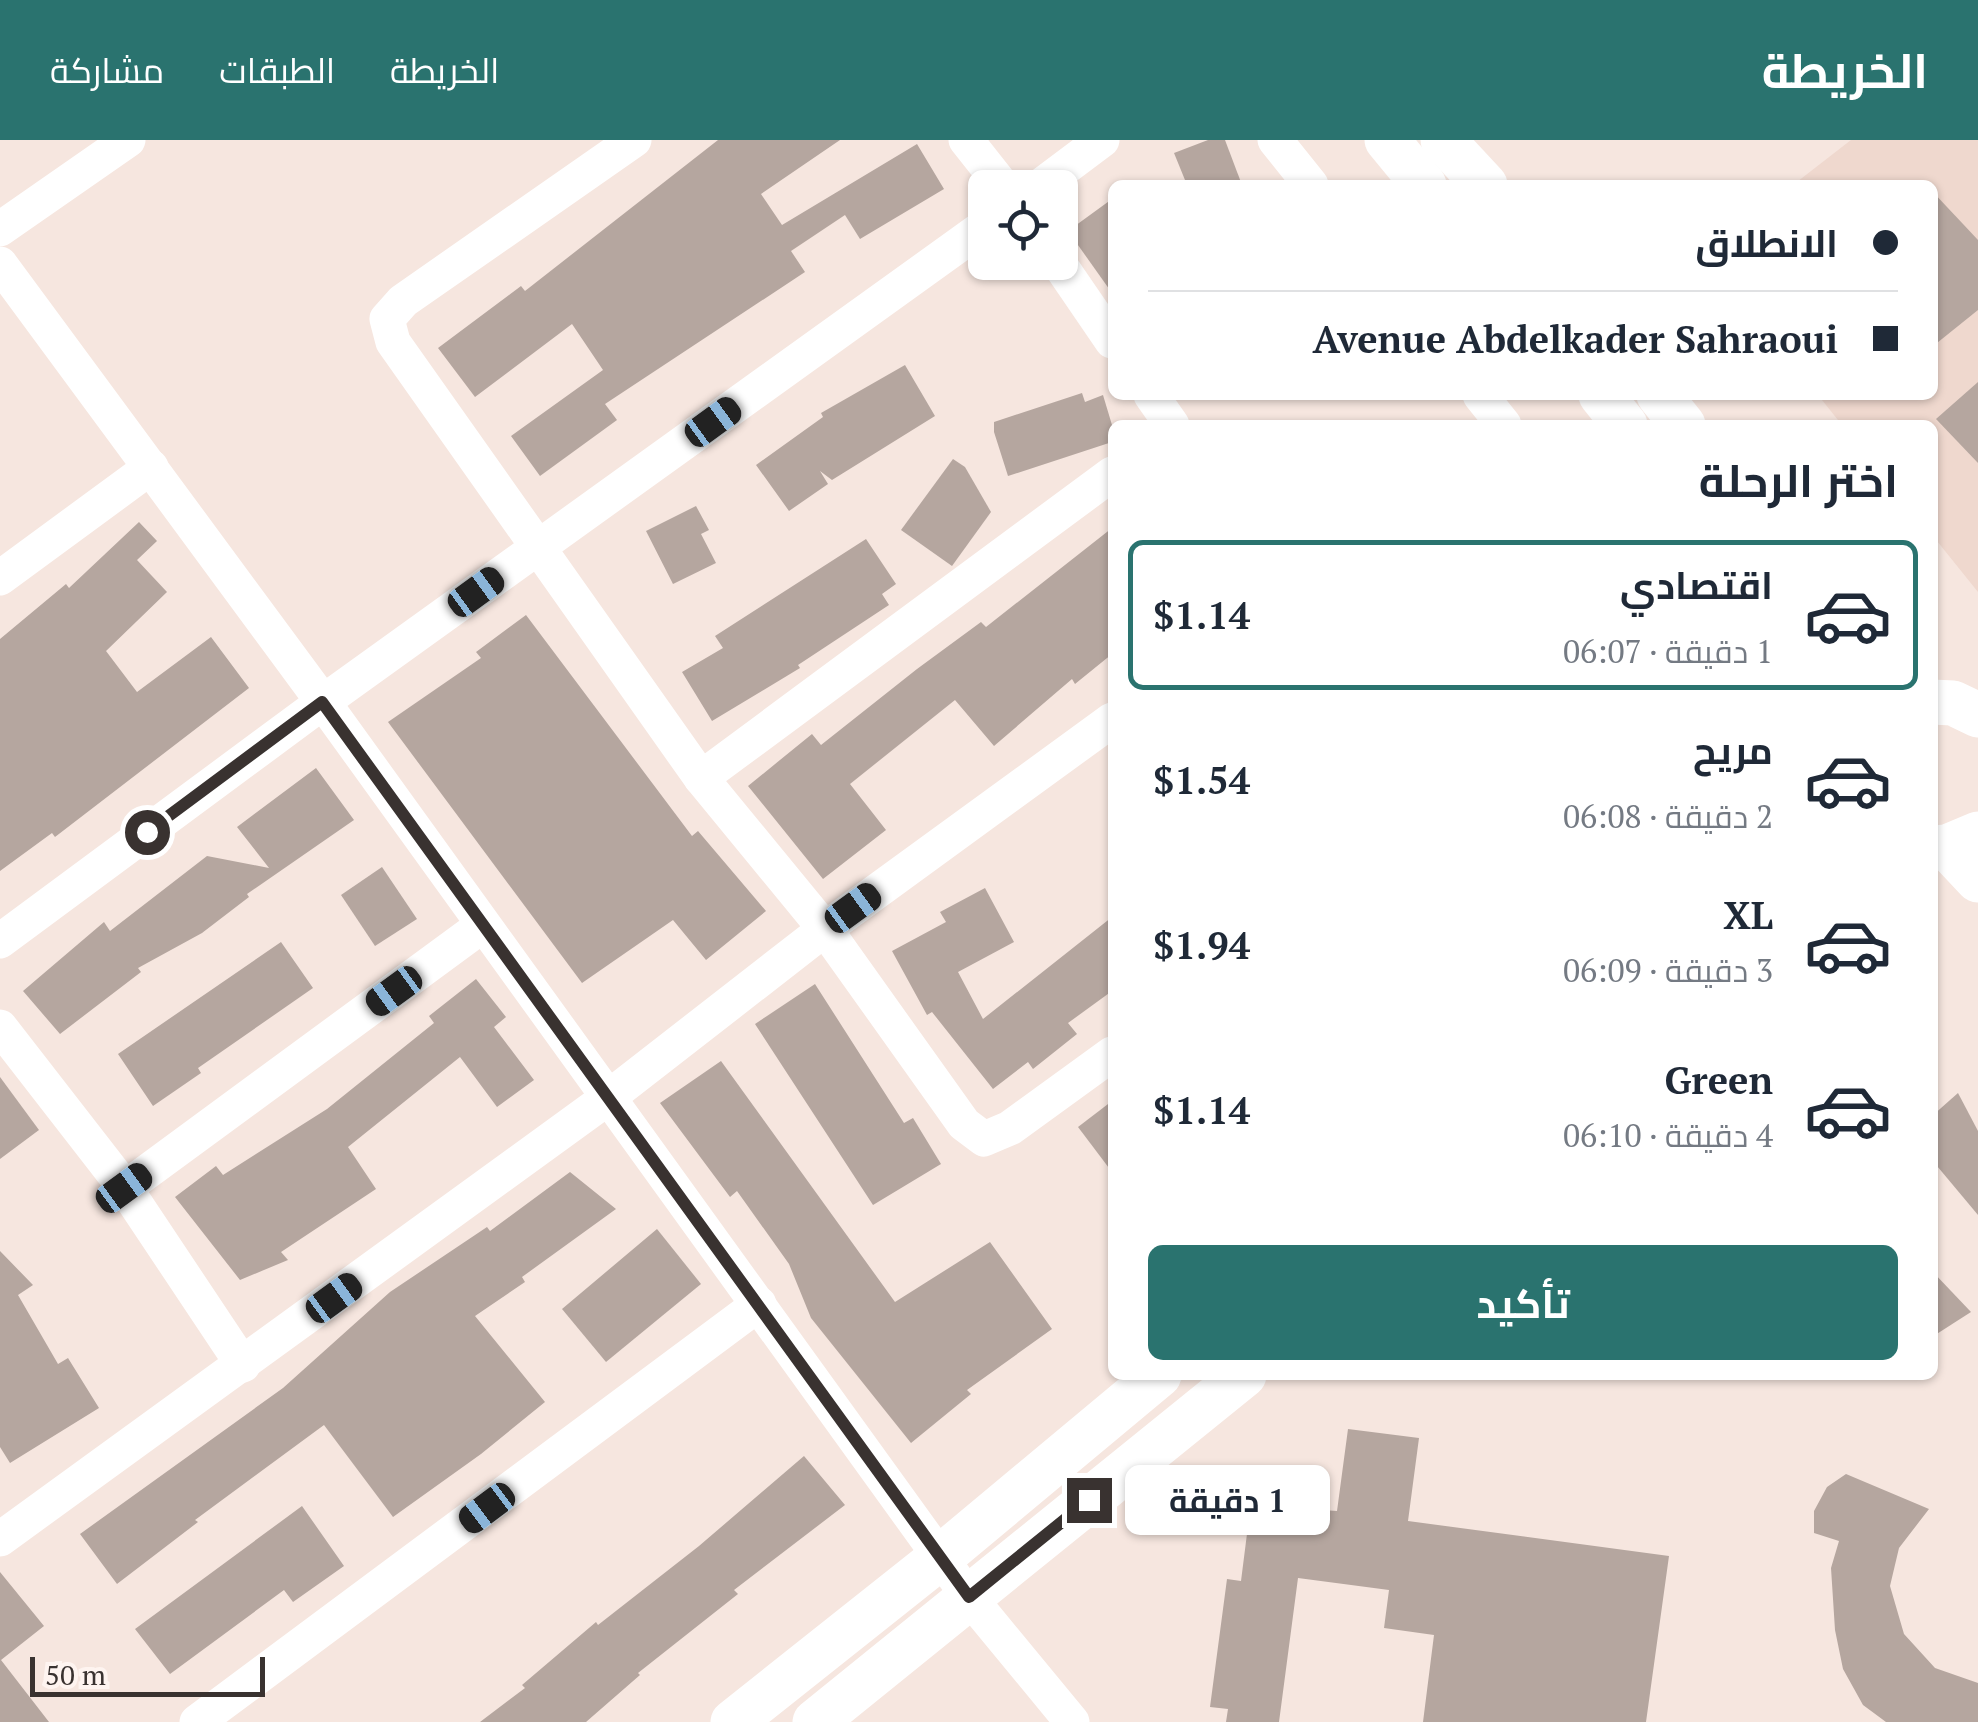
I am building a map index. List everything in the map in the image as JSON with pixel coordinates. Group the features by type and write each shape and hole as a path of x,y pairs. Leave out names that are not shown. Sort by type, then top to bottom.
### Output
{"main road":[{"path":"1387,140 1420,180"},
{"path":"1446,141 1480,180"},
{"path":"1605,400 1621,420"},
{"path":"1662,400 1679,420"},
{"path":"1952,843 1978,880"},
{"path":"733,1722 942,1556 1153,1380"},
{"path":"815,1722 1238,1380"}],"street":[{"path":"0,230 128,140"},
{"path":"634,140 403,302 387,319 393,342 701,778 825,929 964,1124 984,1139 1010,1128 1108,1057"},
{"path":"966,140 990,170"},
{"path":"1062,170 1102,140"},
{"path":"1275,140 1308,180"},
{"path":"0,941 322,702 968,238"},
{"path":"0,264 969,1597 1072,1722"},
{"path":"1070,280 1108,335"},
{"path":"1484,400 1500,420"},
{"path":"0,578 151,467"},
{"path":"701,778 1108,477"},
{"path":"0,1539 608,1097 825,929 1108,723"},
{"path":"124,1188 484,925"},
{"path":"0,1027 124,1188 242,1365"},
{"path":"197,1722 759,1304"}],"shaded area":[{"path":"1851,140 1978,140 1978,592 1938,542 1938,420 1838,420 1822,400 1938,400 1938,180 1799,180"}],"building":[{"path":"718,140 840,140 761,194 782,225 917,144 944,189 860,239 845,215 791,251 805,272 605,404 617,420 540,476 511,436 603,370 572,324 475,397 438,348 521,286 525,291"},
{"path":"1208,140 1225,140 1240,180 1185,180 1174,153"},
{"path":"1938,197 1978,240 1978,310 1938,342"},
{"path":"1108,202 1108,287 1078,245 1078,224"},
{"path":"905,365 935,416 832,480 820,471 828,484 789,511 756,465 823,417 821,413"},
{"path":"1978,382 1978,463 1938,420"},
{"path":"1082,393 1085,402 1103,395 1110,420 1108,443 1008,476 994,422"},
{"path":"953,459 965,467 991,512 952,566 901,530"},
{"path":"696,506 709,530 701,534 716,563 673,584 646,531"},
{"path":"139,522 157,541 137,560 167,592 106,651 137,692 211,637 249,688 55,837 52,833 0,871 0,639 66,584 69,588"},
{"path":"1108,531 1108,657 1075,684 1072,679 994,746 955,700 850,784 886,830 823,879 748,786 812,734 821,745 981,622 986,627"},
{"path":"866,539 896,584 882,594 889,605 798,665 800,668 712,721 682,672 723,648 715,636"},
{"path":"526,615 692,836 698,831 766,911 706,960 673,920 582,983 388,722 481,658 476,652"},
{"path":"316,768 354,820 247,894 249,897 202,933 138,968 141,972 60,1034 23,991 104,922 110,931 207,856 269,868 237,827"},
{"path":"382,867 417,919 375,946 341,895"},
{"path":"985,888 1014,942 958,972 983,1019 1108,920 1108,994 1068,1023 1077,1034 1033,1069 1028,1062 993,1089 932,1012 927,1015 892,951 946,922 940,912"},
{"path":"281,942 313,988 198,1068 201,1073 153,1106 118,1054"},
{"path":"476,979 506,1017 494,1027 534,1080 497,1107 460,1057 348,1147 376,1189 281,1252 288,1260 240,1280 175,1197 216,1166 223,1175 327,1109 434,1023 429,1016"},
{"path":"815,984 904,1123 913,1118 941,1164 873,1205 755,1024"},
{"path":"721,1061 895,1302 990,1242 1052,1329 967,1390 971,1394 911,1443 811,1318 789,1264 737,1191 730,1197 660,1103"},
{"path":"0,1077 39,1130 0,1159"},
{"path":"1958,1093 1978,1131 1978,1215 1938,1167 1938,1111"},
{"path":"1108,1104 1108,1167 1078,1127"},
{"path":"570,1172 616,1209 522,1277 525,1282 475,1316 545,1402 393,1517 324,1425 195,1520 198,1522 117,1584 80,1534 283,1388 390,1292 487,1227 490,1231"},
{"path":"657,1229 701,1284 606,1362 562,1309"},
{"path":"0,1251 33,1285 18,1295 58,1364 68,1358 99,1408 10,1463 0,1447"},
{"path":"1938,1277 1971,1312 1938,1333"},
{"path":"1348,1429 1419,1438 1408,1521 1669,1556 1646,1722 1423,1722 1434,1635 1384,1628 1389,1590 1298,1578 1279,1722 1226,1722 1228,1709 1210,1707 1227,1579 1241,1581 1249,1518 1321,1527 1323,1510 1337,1511"},
{"path":"804,1456 845,1505 734,1590 738,1594 638,1673 586,1722 480,1722 525,1688 522,1685 596,1622 598,1625 699,1546"},
{"path":"1846,1474 1929,1509 1899,1548 1890,1586 1904,1634 1935,1668 1978,1683 1978,1722 1886,1722 1863,1705 1843,1669 1835,1630 1831,1568 1839,1541 1814,1533 1814,1511 1827,1487"},
{"path":"302,1506 344,1566 293,1602 284,1590 170,1674 135,1629"},
{"path":"0,1572 44,1626 1,1660 49,1722 0,1722"}],"route":[{"path":"147,832 322,702 969,1597 1089,1500"}]}
